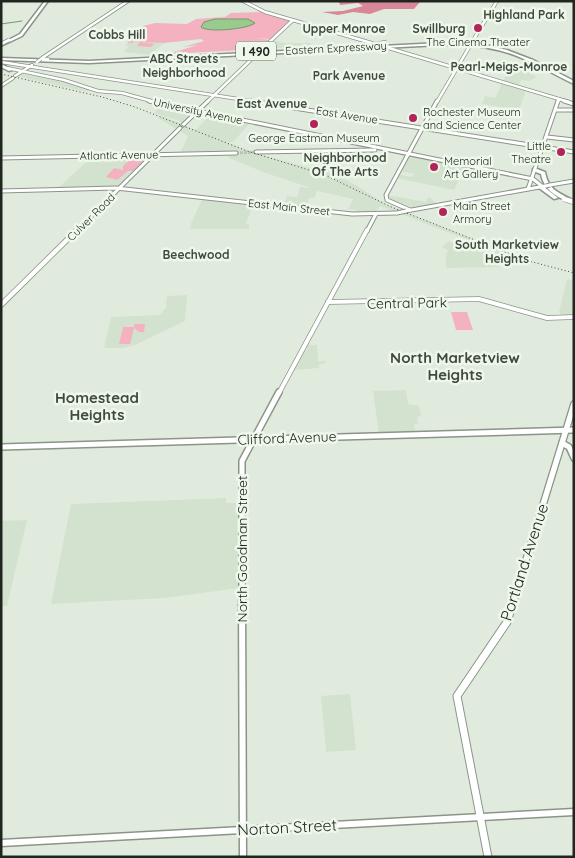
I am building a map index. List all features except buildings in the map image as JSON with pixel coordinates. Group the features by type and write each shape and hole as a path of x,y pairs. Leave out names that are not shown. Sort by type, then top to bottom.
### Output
{"highway":[{"path":"40,16 44,3"},
{"path":"29,16 44,3"},
{"path":"1,44 17,37 44,3"},
{"path":"2,59 26,30 44,3"},
{"path":"1,44 9,40 28,24"},
{"path":"1,44 17,38 26,30"},
{"path":"431,42 472,43 514,51"},
{"name":"Eastern Expressway","path":"34,64 431,42 476,44 514,51 574,82"},
{"path":"330,48 422,43"},
{"name":"Eastern Expressway","path":"2,59 84,62 210,52 422,43"},
{"path":"335,47 374,44"},
{"path":"210,52 260,52 315,48"},
{"path":"199,55 307,50"},
{"name":"Eastern Expressway","path":"514,51 574,82"},
{"path":"2,59 34,64 49,61 84,62"},
{"path":"2,59 10,70"},
{"path":"536,169 545,172 546,181 553,189 574,202"},
{"path":"545,186 556,198 574,202"},
{"path":"545,186 552,194 574,202"}],"main road":[{"path":"1,86 128,1"},
{"path":"243,1 265,12 383,45 574,104"},
{"path":"408,211 386,198 386,195 422,127 497,1"},
{"name":"Culver Road","path":"1,305 213,95 293,20"},
{"name":"East Avenue","path":"2,59 6,62 34,64 213,95 574,152"},
{"name":"University Avenue","path":"2,59 21,73"},
{"path":"42,59 49,61"},
{"name":"University Avenue","path":"10,70 62,80 98,90 122,93 134,98 532,179 545,186"},
{"path":"528,189 544,147 558,100"},
{"path":"556,110 574,110"},
{"path":"547,137 574,140"},
{"path":"256,152 382,149"},
{"name":"Atlantic Avenue","path":"1,158 236,153"},
{"name":"East Main Street","path":"1,191 120,188 352,214 376,214 408,211 574,181"},
{"name":"North Goodman Street","path":"243,856 242,464 376,214"},
{"name":"Central Park","path":"327,303 487,301 548,318 574,317"},
{"name":"Portland Avenue","path":"488,857 457,696 507,622 574,404"},
{"name":"Clifford Avenue","path":"1,447 574,430"},
{"path":"562,443 569,447 574,458"},
{"name":"Norton Street","path":"1,843 574,812"}],"shaded area":[{"path":"339,2 420,2 414,9 384,9 370,14 353,12 338,15 322,12 343,11 363,6 358,3 340,5"},
{"path":"265,12 291,20 270,39 256,38 270,40 260,49 168,54 198,45 183,47 204,41 201,39 164,43 141,42 154,44 151,47 137,46 140,42 128,43 127,40 143,26 155,23 187,24 196,19 225,17 231,13"},
{"path":"215,19 248,19 255,23 245,27 228,29 211,30 201,27 204,22"},
{"path":"151,41 164,43 149,55 123,52 129,47 125,45 128,43"},
{"path":"272,42 283,43 311,43 311,47 265,48"},
{"path":"523,69 537,77 529,81 521,80 518,87 526,90 519,110 482,104 485,96 495,98 506,75"},
{"path":"21,74 63,81 90,90 87,92 16,76"},
{"path":"162,105 195,112 183,124 180,121 154,113"},
{"path":"210,115 250,123 233,142 226,142 256,153 336,175 387,205 507,252 502,253 499,267 446,268 448,250 442,247 449,241 455,244 464,242 492,254 497,251 380,206 375,213 357,213 357,210 348,209 353,199 317,191 314,198 309,198 306,208 284,205 287,196 297,197 300,187 311,188 229,158 228,153 180,154 188,136 158,118 162,116 196,130"},
{"path":"409,155 466,167 454,190 396,178 398,174 412,177 414,174 400,171"},
{"path":"93,156 146,156 148,159 120,187 58,188"},
{"path":"138,156 145,159 133,171 128,171 117,180 106,177 114,168 123,170 123,166 133,157"},
{"path":"388,195 426,202 428,197 436,204 416,208 390,200"},
{"path":"203,198 254,204 246,223 249,225 249,229 190,229"},
{"path":"567,279 574,281 574,316 562,316 559,312"},
{"path":"187,295 185,321 135,345 124,348 104,348 111,317 160,315 167,306 167,296"},
{"path":"451,312 467,312 473,330 456,330"},
{"path":"134,324 145,324 144,332 139,332 134,328 130,344 119,344 123,327 134,327"},
{"path":"307,345 317,345 318,361 326,361 326,363 319,364 319,368 294,370 304,350 307,351"},
{"path":"406,390 408,404 419,406 421,416 417,417 418,424 414,424 416,433 379,434 373,391"},
{"path":"226,498 226,503 239,503 239,588 165,598 51,604 71,504"},
{"path":"27,520 7,606 1,606 1,521"},
{"path":"350,694 356,750 326,752 321,696"}],"waterway":[{"path":"1,24 22,21"}],"tunnel":[{"path":"236,153 256,152"}],"railway":[{"path":"1,74 102,97 135,107 247,151 325,175 389,206 525,260 574,273"}],"place":[{"name":"The Cinema Theater","path":"478,28"},
{"name":"Rochester Museum and Science Center","path":"413,118"},
{"name":"George Eastman Museum","path":"314,124"},
{"name":"Little Theatre","path":"561,152"},
{"name":"Memorial Art Gallery","path":"434,167"},
{"name":"Main Street Armory","path":"443,212"}],"district":[{"name":"Highland Park","path":"524,14"},
{"name":"Upper Monroe","path":"344,28"},
{"name":"Swillburg","path":"439,28"},
{"name":"Cobbs Hill","path":"117,34"},
{"name":"ABC Streets Neighborhood","path":"184,65"},
{"name":"Pearl-Meigs-Monroe","path":"509,66"},
{"name":"Park Avenue","path":"349,75"},
{"name":"East Avenue","path":"272,103"},
{"name":"Neighborhood Of The Arts","path":"345,164"},
{"name":"South Marketview Heights","path":"507,251"},
{"name":"Beechwood","path":"196,254"},
{"name":"North Marketview Heights","path":"455,366"},
{"name":"Homestead Heights","path":"97,406"}]}
